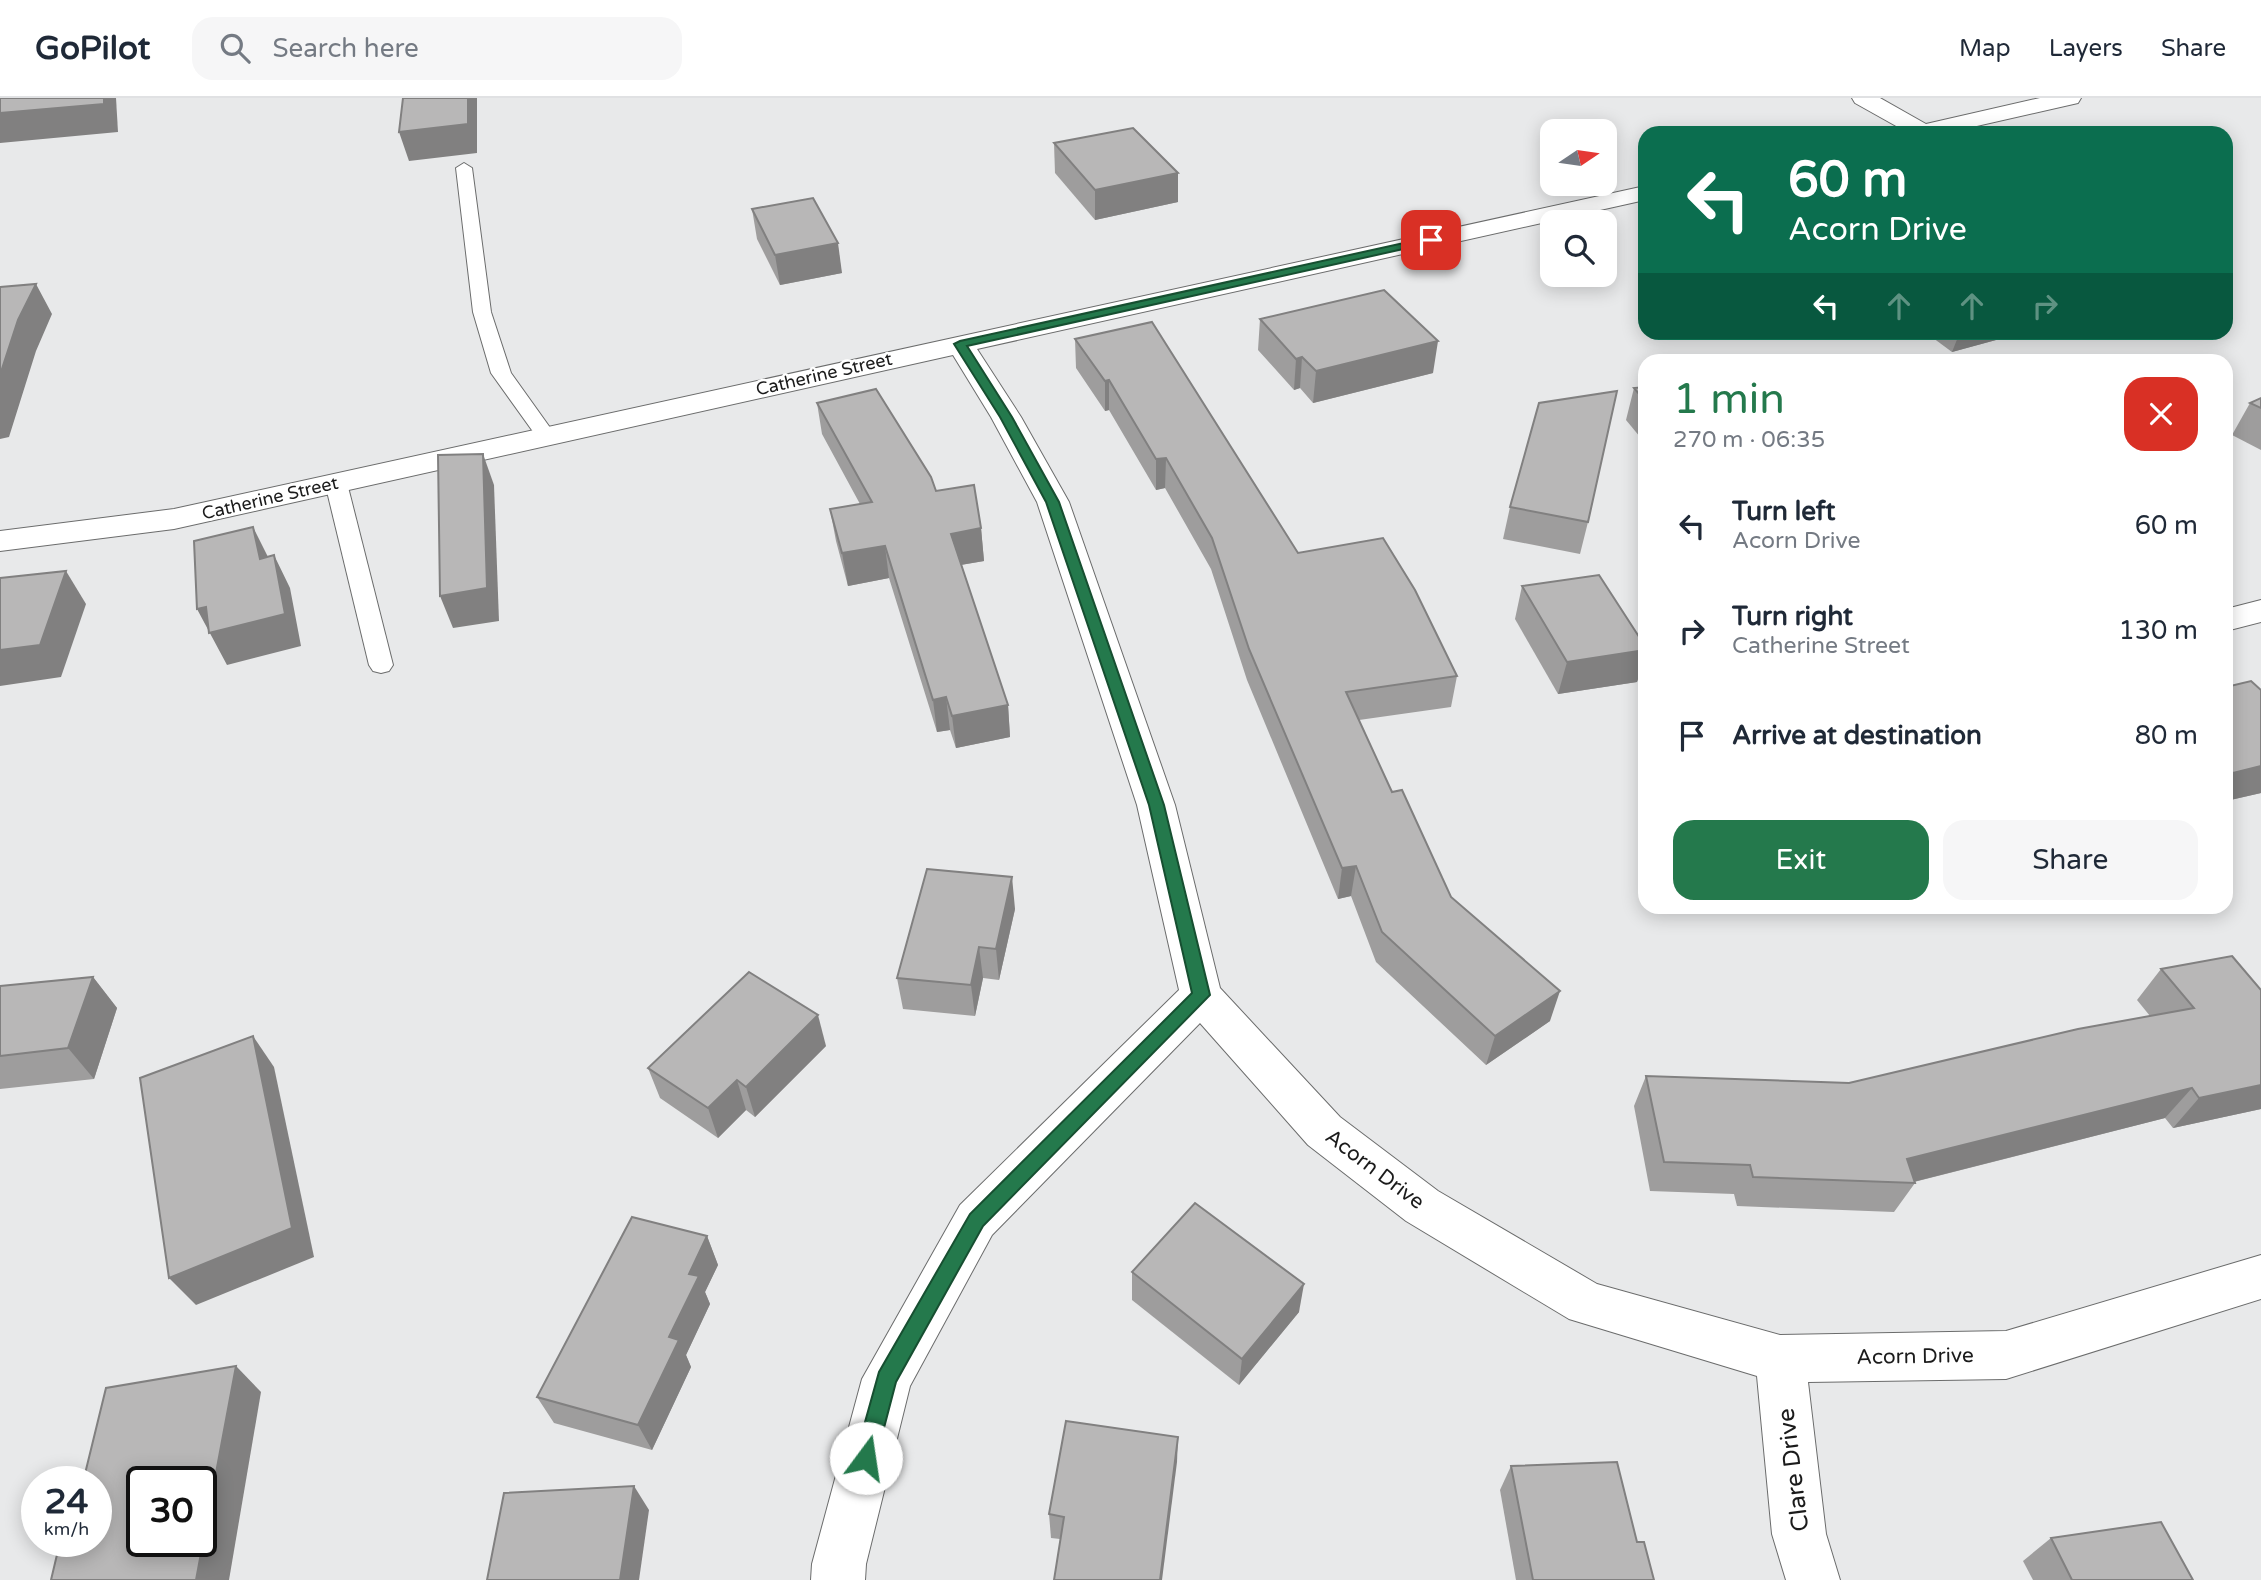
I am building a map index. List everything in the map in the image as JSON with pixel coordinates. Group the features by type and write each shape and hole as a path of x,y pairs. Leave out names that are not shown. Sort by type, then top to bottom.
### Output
{"street":[{"path":"1863,98 1908,126"},
{"path":"1945,126 2070,98"},
{"name":"Catherine Street","path":"0,541 174,519 1638,195"},
{"name":"Acorn Drive","path":"960,344 1006,417 1052,502 1156,805 1201,995 1324,1131 1422,1206 1586,1303 1780,1359 2006,1354 2261,1277"},
{"path":"2233,618 2261,611"},
{"path":"838,1580 839,1564 887,1379 976,1220 1201,995"},
{"name":"Clare Drive","path":"1780,1359 1799,1534 1813,1580"}],"lane":[{"path":"464,168 482,312 501,373 546,436"},
{"path":"336,483 381,665"}],"building":[{"path":"0,98 104,98 104,104 0,113"},
{"path":"403,98 468,98 468,124 399,132"},
{"path":"1133,128 1178,173 1095,190 1054,143"},
{"path":"813,198 838,243 775,255 752,209"},
{"path":"36,284 18,320 0,375 0,287"},
{"path":"1384,290 1438,341 1316,371 1302,357 1296,359 1260,319"},
{"path":"1152,322 1298,553 1383,538 1415,590 1457,676 1346,692 1392,792 1402,790 1451,897 1560,991 1495,1036 1382,932 1356,866 1342,868 1249,649 1212,538 1166,458 1156,459 1109,380 1105,381 1075,339"},
{"path":"876,389 931,477 936,491 974,485 981,528 951,534 1008,705 952,716 946,697 933,700 885,546 842,553 830,509 872,502 817,403"},
{"path":"1617,391 1588,522 1510,507 1539,403"},
{"path":"2261,398 2261,408 2250,403"},
{"path":"483,454 487,588 440,596 438,455"},
{"path":"253,527 260,559 274,555 285,614 209,633 206,607 197,609 194,541"},
{"path":"66,571 40,645 0,650 0,578"},
{"path":"1599,575 1638,635 1638,651 1567,662 1522,586"},
{"path":"2251,681 2261,690 2261,766 2233,773 2233,685"},
{"path":"927,869 1012,877 996,949 979,947 971,985 897,978"},
{"path":"2232,956 2261,990 2261,1085 2199,1098 2192,1088 1907,1159 1915,1183 1753,1177 1750,1165 1664,1162 1646,1076 1849,1083 2078,1029 2194,1008 2161,969"},
{"path":"749,972 818,1015 746,1087 737,1080 708,1108 648,1068"},
{"path":"93,977 68,1048 0,1056 0,986"},
{"path":"253,1036 292,1228 169,1278 140,1078"},
{"path":"1195,1203 1304,1284 1242,1359 1132,1272"},
{"path":"632,1217 707,1236 689,1274 699,1276 669,1337 679,1340 638,1425 537,1397"},
{"path":"236,1366 217,1468 126,1466 126,1557 200,1557 196,1580 51,1580 56,1557 112,1557 112,1466 87,1466 106,1388"},
{"path":"1066,1421 1178,1437 1160,1580 1054,1580 1064,1517 1049,1514"},
{"path":"1617,1462 1637,1542 1644,1542 1654,1580 1533,1580 1511,1466"},
{"path":"634,1486 620,1580 487,1580 504,1493"},
{"path":"2161,1522 2193,1580 2072,1580 2051,1538"}],"route":[{"path":"866,1458 887,1379 976,1220 1201,995 1156,805 1092,610 1052,502 1006,417 960,344 1431,240"}]}
